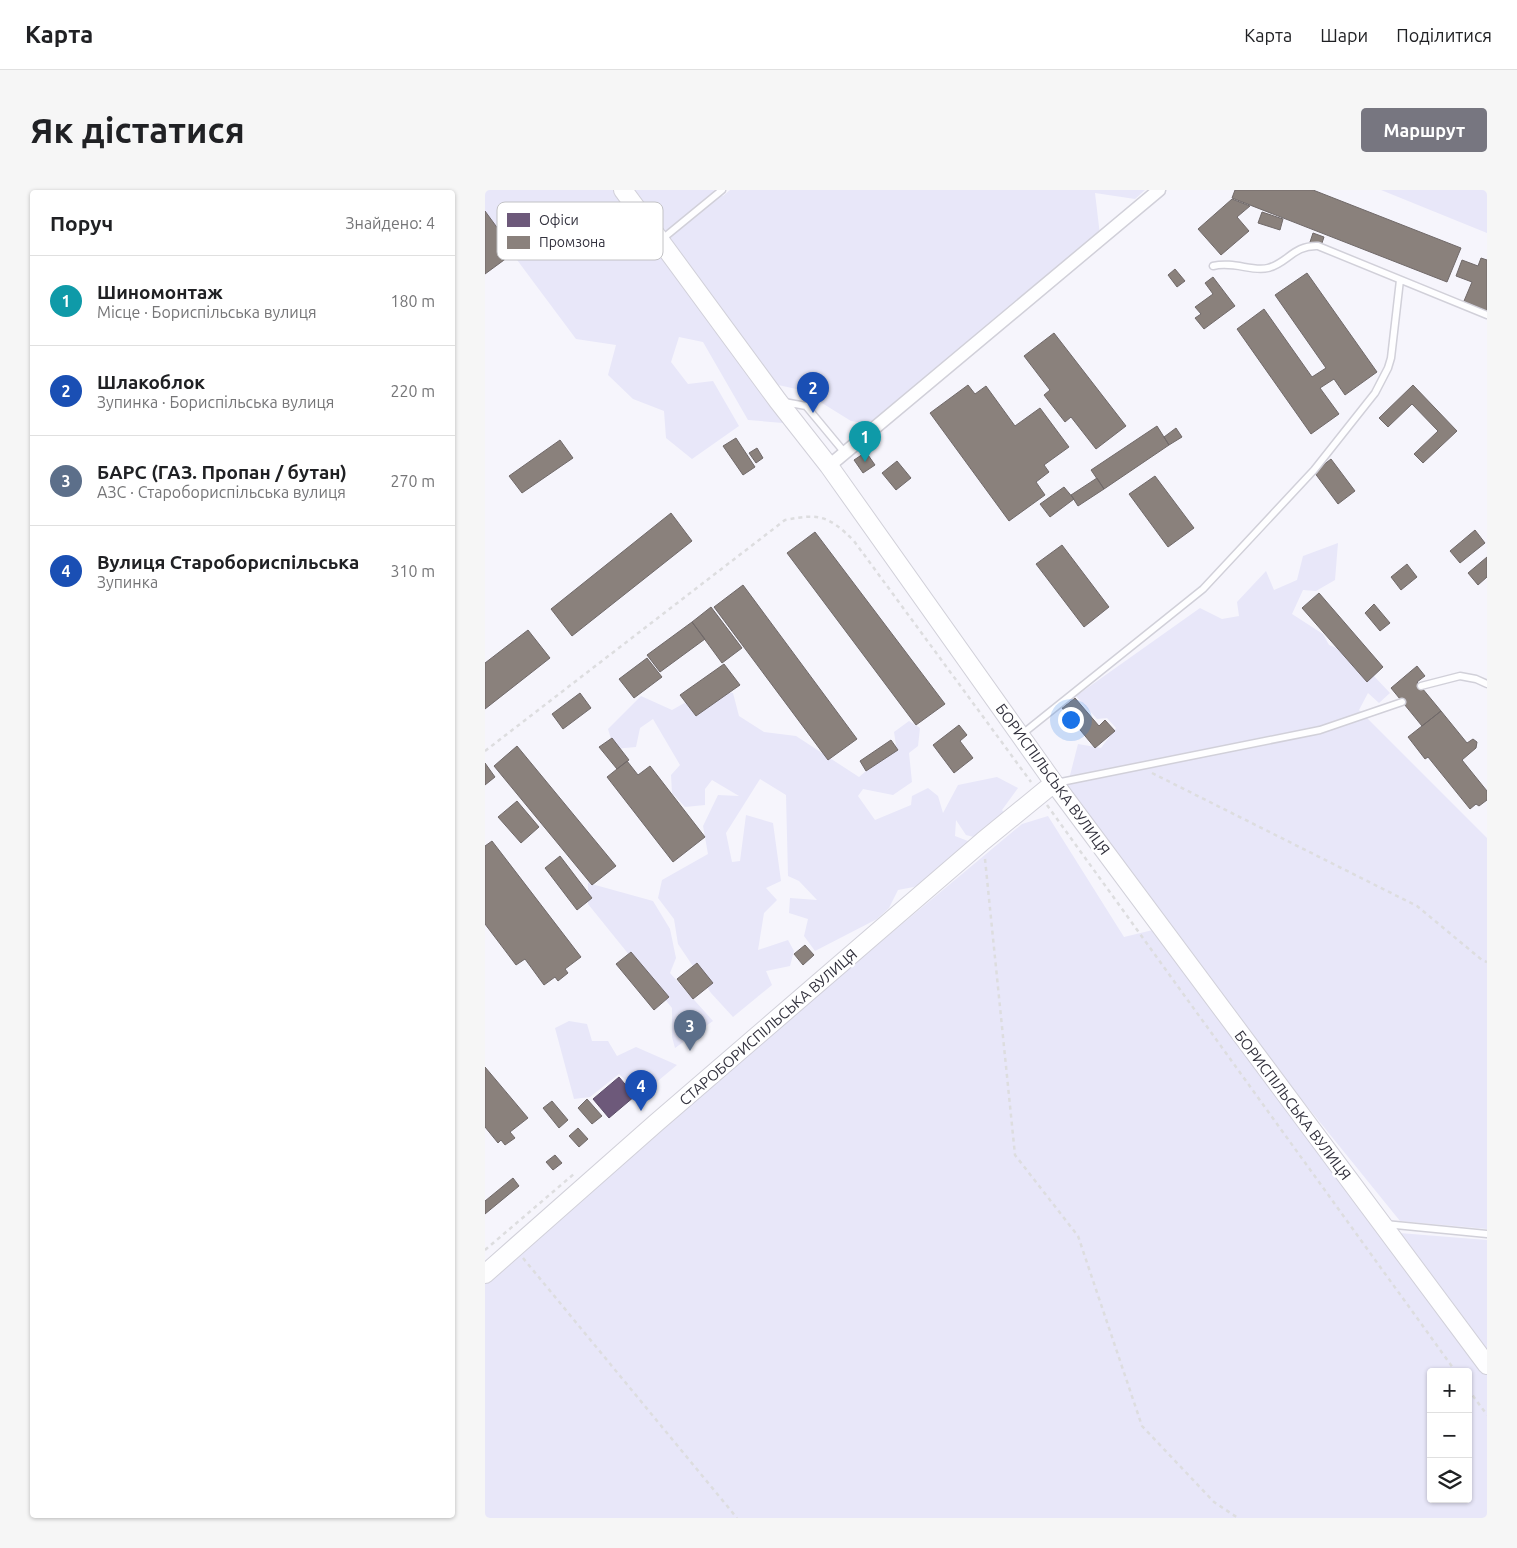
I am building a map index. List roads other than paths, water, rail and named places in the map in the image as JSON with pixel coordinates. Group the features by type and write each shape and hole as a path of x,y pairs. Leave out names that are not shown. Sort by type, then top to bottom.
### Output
{"main road":[{"name":"БОРИСПІЛЬСЬКА ВУЛИЦЯ","path":"623,190 632,202"},
{"name":"БОРИСПІЛЬСЬКА ВУЛИЦЯ","path":"663,244 778,401 829,466 1054,783 1487,1366"},
{"name":"СТАРОБОРИСПІЛЬСЬКА ВУЛИЦЯ","path":"485,1274 983,840 1054,783"}],"street":[{"path":"829,466 1159,190"}],"lane":[{"path":"663,238 721,190"},
{"path":"1213,266 1228,264 1267,269 1301,248 1318,246 1487,315"},
{"path":"1021,736 1203,589 1314,470 1375,393 1388,368 1391,358 1400,280"},
{"path":"778,401 806,406 845,453"},
{"path":"1421,686 1460,676 1476,679 1487,684"},
{"path":"1054,783 1320,730 1402,702"},
{"path":"1381,1224 1487,1234"}],"place":[{"name":"Шлакоблок","path":"813,413"},
{"name":"Шиномонтаж","path":"865,462"},
{"name":"БАРС (ГАЗ. Пропан / бутан)","path":"690,1051"},
{"name":"Вулиця Старобориспільська","path":"641,1111"}]}
